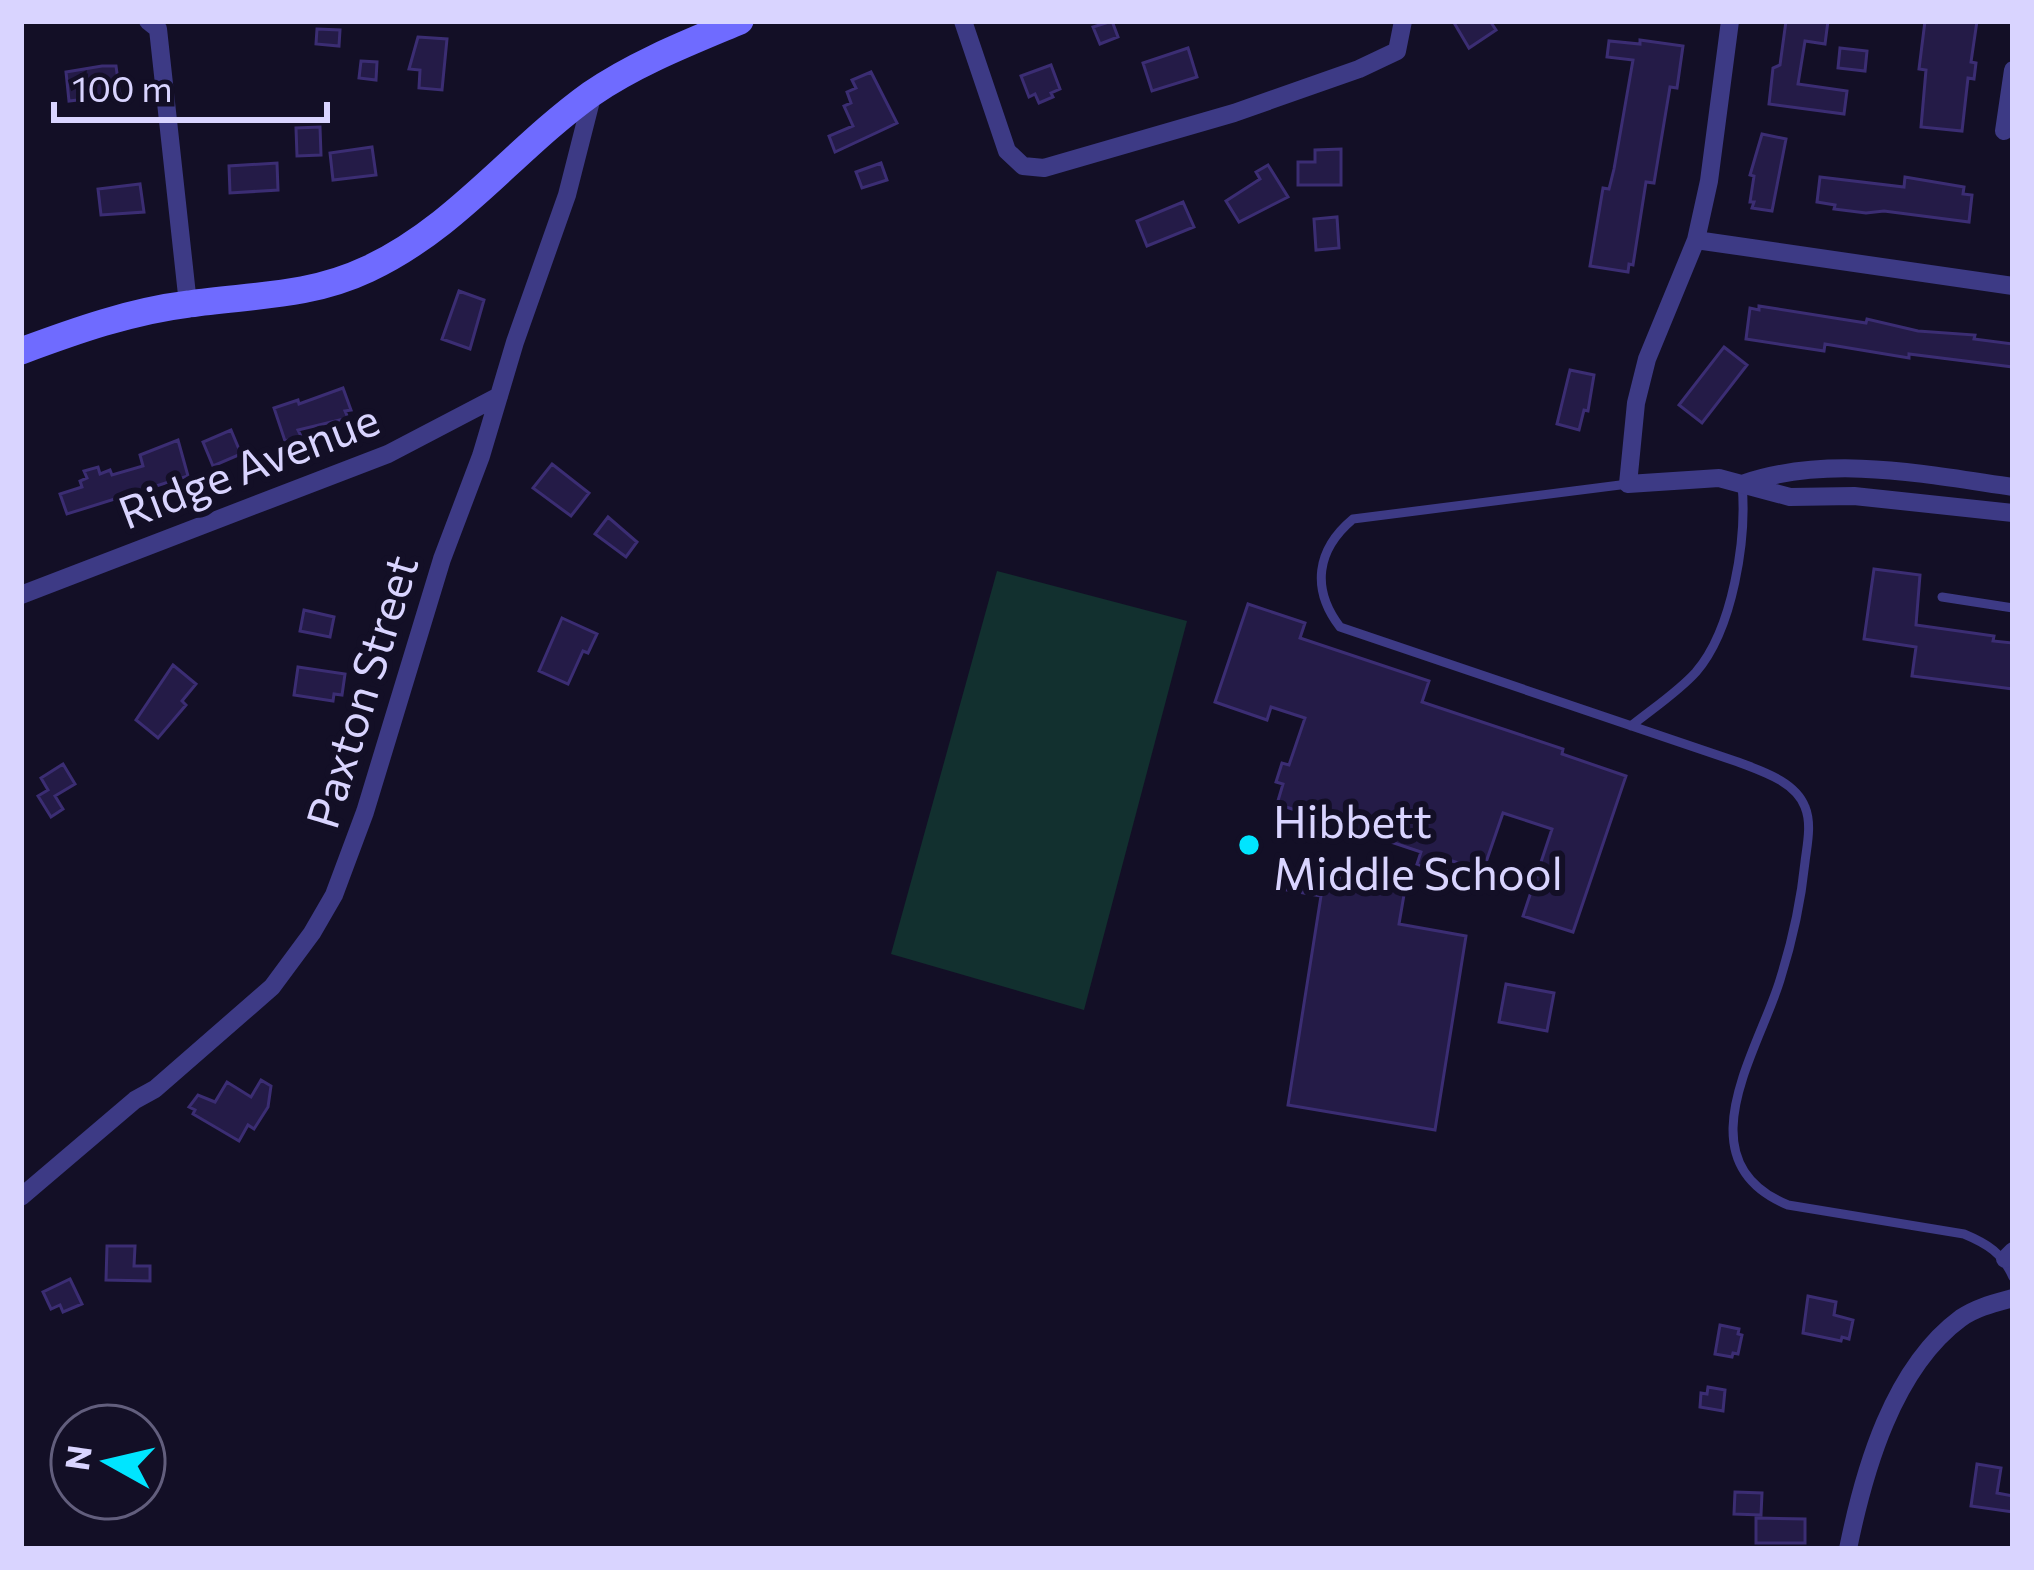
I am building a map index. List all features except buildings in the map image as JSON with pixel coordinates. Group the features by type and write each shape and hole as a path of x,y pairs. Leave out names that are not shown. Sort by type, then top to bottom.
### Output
{"main road":[{"path":"21,352 108,321 188,304 282,296 324,286 403,252 455,214 592,93 672,50 740,21"}],"street":[{"path":"148,21 158,29 188,304"},
{"path":"963,21 1007,151 1022,166 1066,165 1359,69 1397,51 1403,21"},
{"path":"1730,21 1709,182 1696,240 1647,359 1636,403 1628,484 1719,478 1790,497 1855,496 2013,513"},
{"path":"2004,131 2013,70"},
{"name":"Paxton Street","path":"21,1196 240,1018 272,987 312,933 351,854 442,559 567,195 592,93"},
{"path":"1696,240 2013,286"},
{"name":"Ridge Avenue","path":"21,595 388,454 499,396"},
{"path":"1742,484 1782,470 1827,468 2013,488"},
{"path":"1848,1549 1882,1432 1901,1391 1926,1353 1959,1320 1978,1308 2013,1298"}],"lane":[{"path":"1628,484 1353,520 1331,537 1321,576 1323,605 1340,627 1769,775 1792,788 1805,806 1809,834 1780,979 1733,1102 1740,1165 1768,1197 1788,1205 1964,1234 1986,1243 2010,1262"},
{"path":"1631,726 1695,672 1719,637 1745,513 1742,484"},
{"path":"1942,597 2013,608"}],"green space":[{"path":"997,571 1187,621 1084,1010 891,954"}],"place":[{"name":"Hibbett Middle School","path":"1249,845"}]}
